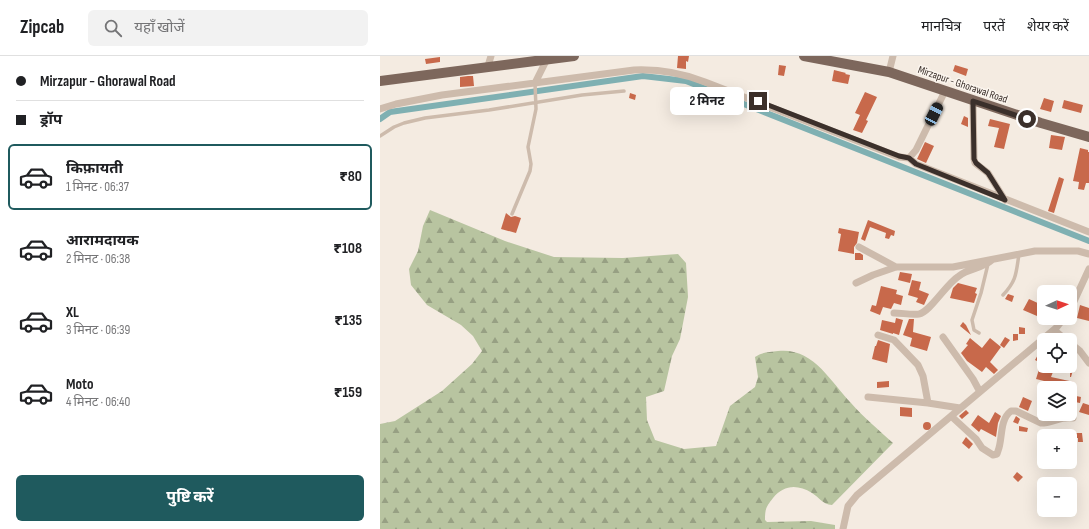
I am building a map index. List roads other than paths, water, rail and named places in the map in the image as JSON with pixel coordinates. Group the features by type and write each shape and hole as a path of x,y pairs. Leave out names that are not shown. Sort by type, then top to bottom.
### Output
{"main road":[{"path":"380,81 574,56"},
{"name":"Mirzapur - Ghorawal Road","path":"804,56 889,72 973,101 1089,137"}],"street":[{"path":"488,66 491,56"},
{"path":"889,72 893,56"},
{"path":"535,85 547,59"},
{"path":"380,109 396,104 442,95 535,85 634,70 664,70 699,79 899,156 909,158 916,164 1089,232"},
{"path":"909,158 916,150 945,91"},
{"path":"973,101 974,159 976,163 988,173 1005,200"},
{"path":"859,247 896,267"},
{"path":"856,283 896,267 953,267 991,261 1020,253 1035,251 1073,250 1089,254"},
{"path":"894,313 922,313 957,277 991,261"},
{"path":"1077,295 1089,268"},
{"path":"843,529 848,506 857,495 1058,325"},
{"path":"1054,330 1058,333"},
{"path":"878,335 894,340 918,365 923,376 928,403"},
{"path":"943,337 973,379 980,392"},
{"path":"1077,349 1089,363"},
{"path":"868,396 960,408"},
{"path":"951,416 976,439 982,448 994,455 997,454 1000,448 1002,428 1011,411 1016,411 1041,423 1052,421"}],"lane":[{"path":"512,214 530,171 531,164 528,147 536,100 535,85"},
{"path":"380,136 394,127 414,120 446,114 489,110 536,100 624,91"},
{"path":"1003,295 1012,285 1016,274 1020,253"},
{"path":"978,333 974,330 972,320 991,261"}],"waterway":[{"path":"380,119 390,112 643,76 686,81 1089,241"}]}
